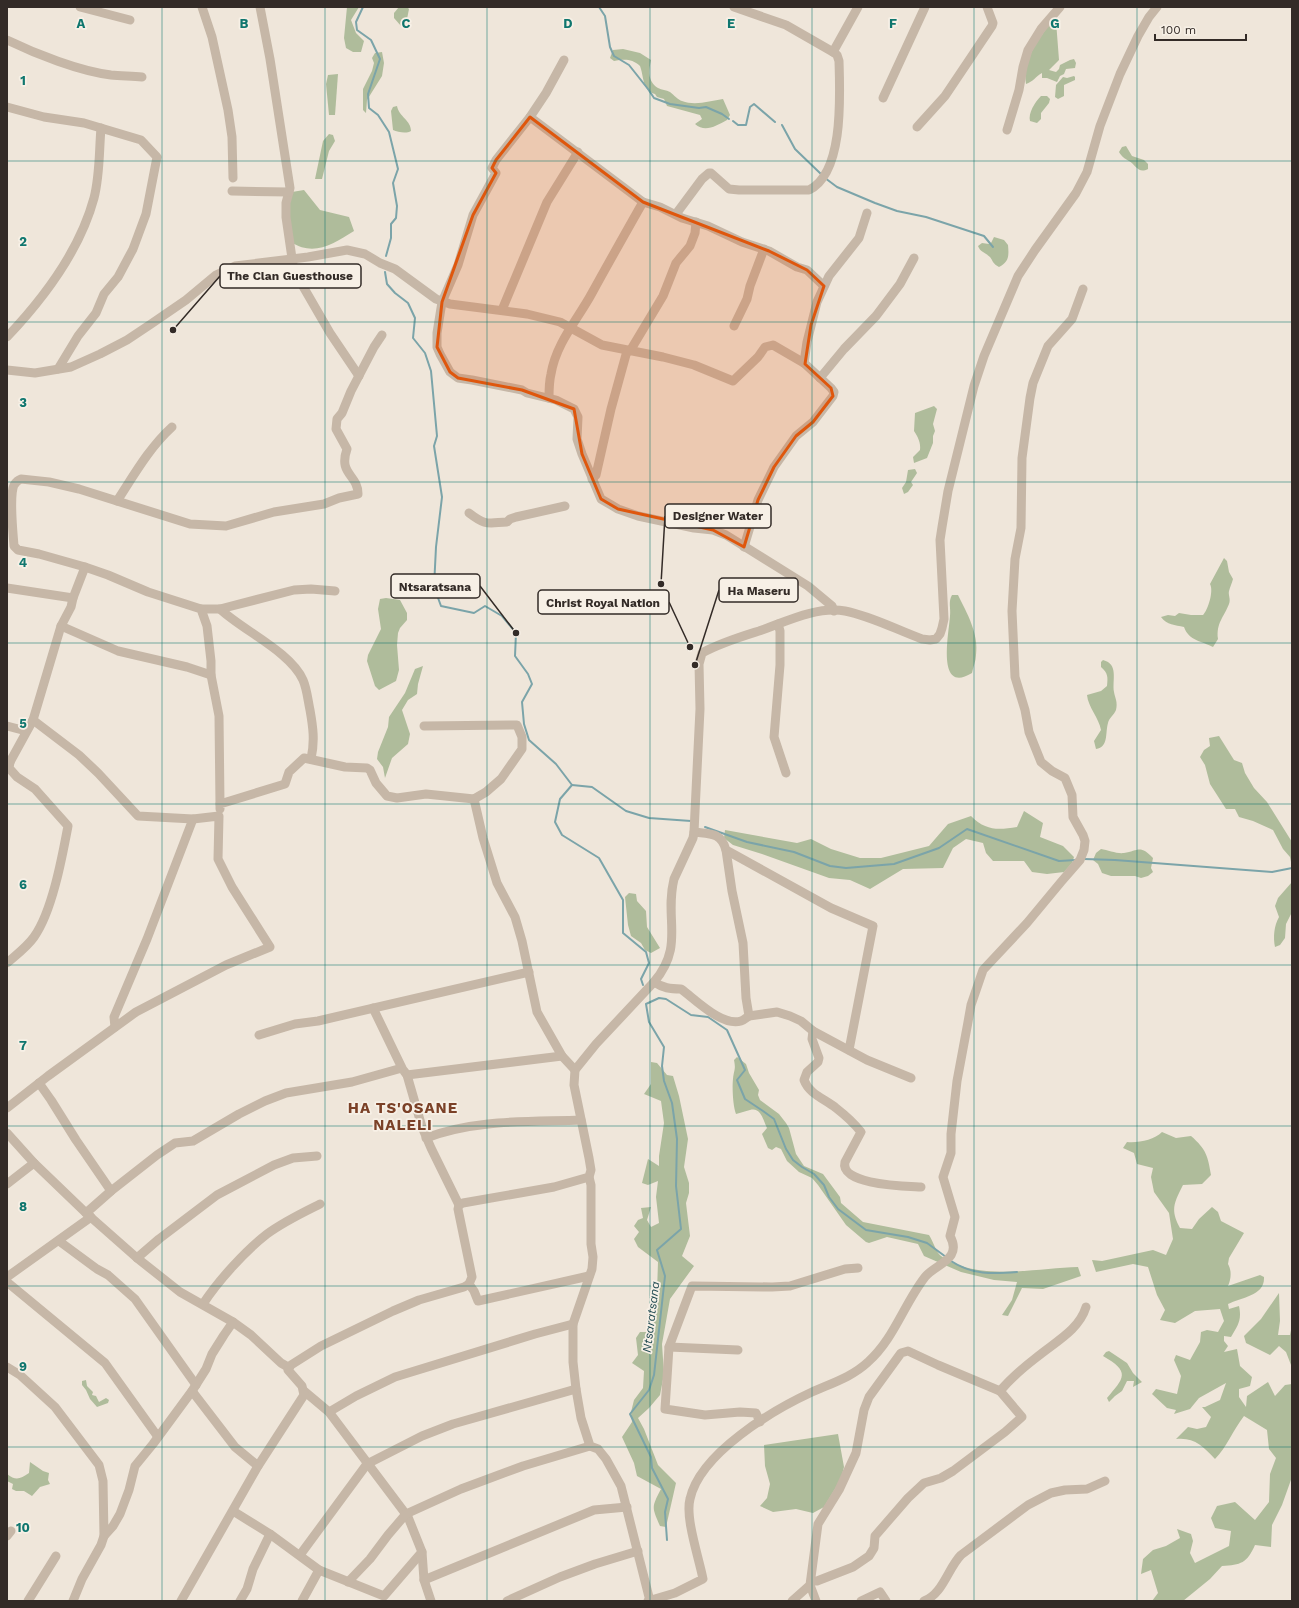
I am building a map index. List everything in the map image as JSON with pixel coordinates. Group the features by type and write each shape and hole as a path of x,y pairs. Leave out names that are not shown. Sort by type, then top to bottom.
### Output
{"street":[{"path":"80,7 130,20"},
{"path":"202,7 212,37 228,110 232,137 232,178"},
{"path":"260,7 282,132 290,188 286,203 286,217 292,258 301,284 359,376"},
{"path":"676,214 702,179 709,173 712,173 729,189 809,190 816,187 830,165 838,131 839,62 837,55 786,25 734,7"},
{"path":"833,52 858,7"},
{"path":"884,98 925,7"},
{"path":"917,127 945,96 992,26 993,23 987,7"},
{"path":"1007,130 1019,90 1028,50 1041,29 1060,7"},
{"path":"590,1446 581,1418 573,1362 573,1324 592,1269 593,1257 591,1244 591,1185 589,1177 591,1170 574,1085 575,1070 596,1044 654,982 663,971 670,956 672,886 677,871 693,838 694,832 700,709 700,657 702,653 711,648 778,624 809,614 834,611 844,611 865,617 922,639 930,640 936,638 940,634 944,619 940,540 948,491 978,372 1018,276 1076,193 1087,172 1100,126 1123,68 1138,36 1149,17 1157,7"},
{"path":"7,40 28,50 86,70 112,75 142,77"},
{"path":"564,60 530,117 496,160 492,168 496,173 473,215 458,265 442,302 437,333 437,347 440,354 450,372 458,378 522,390 549,398 574,409 576,412 578,439 584,460 602,499 618,509 668,523 713,530 726,535 808,586 832,606 834,611"},
{"path":"7,107 39,116 84,123 141,140 157,157 146,214 133,249 118,277 104,294 96,313 78,336 58,369"},
{"path":"530,117 643,202 708,226 742,242 764,249 797,267 807,270 824,286"},
{"path":"7,337 54,280 80,233 94,198 101,128"},
{"path":"502,310 547,202 578,152"},
{"path":"232,191 288,192"},
{"path":"549,398 551,374 558,352 643,202"},
{"path":"804,363 817,302 829,276 840,260 859,238 867,214"},
{"path":"592,479 596,474 611,408 628,351 664,296 676,263 690,246 695,233 696,222"},
{"path":"734,326 747,300 750,286 764,249"},
{"path":"7,370 35,373 79,364 127,340 186,300 223,271 235,266 292,258 308,258 347,250 365,254 380,263 395,269 442,302 527,314 560,322 602,345 663,357 694,365 733,381 768,346 773,345 804,363 834,392 833,396 813,422 796,436 783,457 774,467 758,500 744,547"},
{"path":"820,378 844,349 876,316 900,284 914,258"},
{"path":"348,1582 370,1560 388,1535 406,1514 461,1489 523,1466 590,1446 598,1449 606,1459 621,1486 649,1601 675,1593 703,1579 690,1516 690,1499 698,1478 720,1452 771,1414 789,1404 852,1375 868,1363 879,1352 889,1337 912,1296 926,1276 942,1265 952,1252 952,1241 950,1236 955,1217 943,1176 951,1153 951,1134 957,1081 968,1022 983,970 1027,923 1080,860 1084,850 1085,841 1073,817 1072,795 1065,778 1052,771 1041,762 1029,732 1025,710 1015,677 1012,611 1015,559 1022,528 1022,458 1033,383 1048,346 1072,319 1083,289"},
{"path":"335,592 310,589 294,590 220,609 201,609 148,592 85,567 18,550 14,546 10,517 13,488 14,484 21,479 49,482 79,489 190,524 226,526 274,512 324,504 339,498 358,494 358,488 344,466 344,456 347,449 336,429 338,419 351,391 382,335"},
{"path":"117,501 137,468 158,439 172,426"},
{"path":"469,513 486,524 494,524 507,522 516,517 565,506"},
{"path":"7,963 34,938 41,925 52,895 68,826 35,789 17,777 9,768 8,761 15,755 33,720 61,626 67,616 85,567"},
{"path":"7,588 73,598"},
{"path":"7,1108 136,1012 239,960 270,947 232,887 218,859 220,804 219,716 211,675 211,661 206,626 201,609"},
{"path":"220,609 271,647 289,662 299,674 303,681 308,699 314,734 311,759"},
{"path":"778,624 780,631 780,665 774,737 786,773"},
{"path":"61,626 118,651 188,667 211,675"},
{"path":"33,720 79,755 117,792 138,816 194,819 219,816"},
{"path":"220,804 285,784 289,772 304,758 345,768 368,768 376,783 387,796 397,798 426,794 474,799 486,792 501,779 522,749 522,737 517,725 424,726"},
{"path":"7,726 26,731"},
{"path":"474,799 483,838 497,883 515,917 522,941 537,1012 562,1056 575,1070"},
{"path":"115,1027 114,1017 147,940 194,819"},
{"path":"694,832 717,835 724,842 743,943 746,998 749,1016"},
{"path":"726,850 831,908 873,926 849,1050"},
{"path":"258,1035 295,1024 529,972"},
{"path":"654,982 660,986 671,989 681,989 709,1012 730,1021 741,1021 749,1016 777,1012 801,1021 813,1031 866,1060 911,1078"},
{"path":"288,1367 304,1355 393,1311 419,1300 464,1287 469,1284 472,1277 458,1209 459,1205 426,1138 404,1072 372,1008"},
{"path":"813,1031 812,1039 819,1058 818,1062 807,1072 804,1080 806,1086 812,1092 835,1107 862,1132 845,1162 845,1170 852,1176 868,1181 921,1187"},
{"path":"7,1277 59,1241 88,1215 111,1191 157,1155 175,1143 193,1141 239,1114 265,1101 286,1093 323,1088 404,1072 562,1056"},
{"path":"40,1083 76,1140 111,1191"},
{"path":"426,1138 442,1132 480,1124 581,1120"},
{"path":"7,1133 34,1163 88,1215 137,1258 180,1292 233,1322 251,1335 281,1364 288,1367 304,1391 329,1412 406,1514 417,1537 422,1552 424,1580 431,1601"},
{"path":"137,1258 217,1194 274,1165 293,1158 317,1156"},
{"path":"7,1184 34,1163"},
{"path":"459,1205 463,1203 554,1188 589,1177"},
{"path":"203,1304 213,1289 254,1245 285,1222 320,1204"},
{"path":"59,1241 97,1269 108,1275 135,1299 235,1447 258,1466"},
{"path":"760,1422 756,1413 740,1412 704,1415 666,1409 669,1347 692,1286 790,1286 845,1269 858,1268"},
{"path":"469,1284 478,1301 589,1276"},
{"path":"7,1282 106,1363 158,1437"},
{"path":"1000,1391 1035,1358 1076,1326 1083,1317 1086,1307"},
{"path":"104,1536 113,1526 120,1514 129,1490 135,1466 194,1388 206,1369 212,1354 233,1322"},
{"path":"329,1412 356,1396 395,1377 535,1334 573,1324"},
{"path":"669,1347 738,1350"},
{"path":"816,1601 811,1583 818,1524 839,1490 856,1453 864,1410 869,1397 901,1353 908,1351 1000,1391 1022,1417"},
{"path":"7,1367 20,1376 55,1407 99,1466 104,1481 104,1536 101,1545 82,1579 73,1601"},
{"path":"300,1555 367,1464 422,1436 453,1424 576,1389"},
{"path":"181,1601 258,1466 303,1398 304,1391"},
{"path":"792,1601 811,1583 853,1567 869,1556 874,1548 874,1536 883,1524 913,1493 924,1483 941,1478 953,1470 1005,1432 1029,1410"},
{"path":"924,1601 930,1599 937,1591 948,1576 954,1562 961,1555 1028,1505 1057,1491 1087,1489 1105,1481"},
{"path":"424,1580 594,1510 627,1507"},
{"path":"233,1511 270,1534 319,1570 348,1582 381,1599 422,1552"},
{"path":"240,1601 247,1589 253,1569 270,1534"},
{"path":"507,1601 560,1577 595,1564 638,1551"},
{"path":"28,1601 56,1556"},
{"path":"302,1601 319,1570"},
{"path":"861,1601 880,1592 886,1601"}],"highlighted area":[{"path":"530,117 643,202 769,251 807,270 824,286 811,325 805,364 831,388 833,396 813,422 796,436 774,467 758,500 744,547 713,530 618,509 601,499 582,454 574,409 522,390 458,378 450,372 437,347 442,302 473,215 496,173 492,168 496,160"}],"green space":[{"path":"347,7 359,7 351,20 356,33 364,41 361,52 353,52 346,48 344,38"},
{"path":"399,7 407,7 409,9 404,27 401,26 394,18 394,13"},
{"path":"1052,21 1056,21 1059,60 1049,70 1056,72 1060,65 1074,59 1076,63 1075,68 1066,69 1064,74 1060,76 1057,82 1047,78 1042,78 1042,73 1026,84 1025,75 1029,58 1037,42"},
{"path":"623,49 640,53 651,60 649,71 650,79 654,85 670,92 680,100 697,103 723,99 730,115 727,120 711,128 703,128 695,124 702,119 700,115 667,106 664,99 657,97 648,90 644,83 640,66 631,61 614,61 610,58 613,50"},
{"path":"382,52 384,63 382,76 367,100 366,113 363,110 363,89 372,71 374,63 372,58 375,53"},
{"path":"338,74 335,115 329,115 326,84 328,75"},
{"path":"1074,76 1075,80 1064,85 1064,96 1058,99 1055,97 1056,85 1063,77 1067,78"},
{"path":"1041,96 1047,96 1050,99 1049,103 1041,113 1041,119 1037,123 1030,121 1032,108"},
{"path":"397,106 400,113 409,124 411,131 404,133 393,130 391,111 393,107"},
{"path":"329,134 333,135 335,141 329,151 322,179 315,179 323,141"},
{"path":"1126,146 1132,156 1144,160 1148,164 1148,169 1139,170 1122,156 1119,152 1122,147"},
{"path":"304,190 320,210 349,217 354,231 331,244 316,249 299,246 291,242 287,212 292,192"},
{"path":"994,237 1004,240 1008,245 1007,261 999,267 994,264 990,257 980,250 978,246 982,243 991,243"},
{"path":"934,406 937,409 933,424 935,431 933,443 927,458 914,463 913,457 920,450 919,440 914,431 915,413"},
{"path":"915,469 917,473 911,482 913,485 908,492 904,494 902,488 906,482 908,470"},
{"path":"1224,558 1227,561 1229,572 1233,579 1229,591 1229,604 1219,624 1218,639 1213,647 1192,638 1186,632 1184,627 1169,623 1161,617 1168,615 1175,616 1179,613 1203,615 1210,600 1210,584"},
{"path":"952,595 958,595 972,624 976,639 976,657 972,673 961,678 953,676 949,669 947,659 950,603"},
{"path":"386,598 400,600 407,613 407,620 400,628 398,633 397,645 399,670 396,681 379,690 375,686 367,661 368,655 381,629 378,609 380,599"},
{"path":"1103,660 1108,662 1113,669 1114,692 1117,707 1107,727 1105,743 1100,748 1096,749 1094,741 1101,730 1089,704 1087,695 1101,691 1107,686 1107,675 1101,667 1101,662"},
{"path":"423,666 417,694 408,700 402,710 410,734 408,744 392,758 385,778 383,767 377,759 378,752 388,727 389,717 405,693 415,669"},
{"path":"1219,736 1234,760 1242,763 1245,773 1254,788 1267,802 1292,842 1292,867 1290,857 1283,849 1273,830 1253,821 1239,817 1235,809 1226,809 1210,784 1205,765 1200,757 1204,750 1210,746 1209,738"},
{"path":"1024,811 1043,823 1040,837 1063,846 1074,857 1072,863 1064,872 1047,874 1032,872 1024,861 993,861 986,853 983,843 966,839 953,848 943,868 903,869 870,889 850,880 829,878 733,845 724,838 725,830 797,843 811,839 831,849 860,858 881,858 929,846 948,824 971,816 987,827 1004,829 1017,827"},
{"path":"1101,849 1121,853 1139,850 1145,851 1153,858 1151,868 1153,872 1148,876 1141,878 1135,876 1111,876 1102,873 1098,864 1093,860 1096,853"},
{"path":"1292,882 1292,912 1286,924 1285,938 1280,945 1275,947 1274,932 1279,917 1275,906 1278,898"},
{"path":"629,893 636,894 637,901 646,911 647,927 660,948 651,953 645,950 641,943 631,936 628,925 625,897"},
{"path":"737,1057 746,1064 749,1073 759,1090 758,1095 760,1100 779,1114 786,1123 789,1128 796,1154 804,1166 823,1174 840,1197 841,1203 863,1222 929,1235 941,1256 956,1264 972,1269 1008,1272 1078,1267 1081,1276 1043,1289 1022,1288 1008,1316 1002,1315 1012,1300 1017,1282 994,1280 961,1272 924,1256 918,1244 887,1237 869,1243 866,1242 846,1225 812,1178 799,1172 787,1161 781,1149 776,1147 772,1150 768,1148 762,1134 767,1128 763,1118 757,1110 748,1110 736,1114 733,1102 733,1079 735,1068 734,1060"},
{"path":"651,1062 657,1063 667,1075 673,1076 679,1096 688,1139 684,1167 689,1183 689,1193 686,1203 690,1236 682,1256 694,1266 670,1299 662,1344 664,1374 660,1395 638,1418 644,1429 658,1465 676,1483 666,1527 660,1526 654,1511 654,1504 661,1489 637,1476 634,1463 622,1437 632,1422 631,1412 634,1400 643,1388 644,1371 632,1363 638,1355 636,1338 640,1332 646,1332 652,1329 654,1322 654,1300 657,1292 658,1262 638,1247 634,1239 639,1232 634,1226 638,1220 643,1218 641,1208 651,1207 647,1220 651,1227 659,1223 656,1197 658,1181 648,1185 642,1183 648,1159 659,1166 664,1123 661,1101 644,1094 651,1084"},
{"path":"1162,1132 1176,1138 1191,1136 1206,1153 1210,1168 1211,1175 1202,1184 1183,1185 1177,1197 1174,1211 1180,1228 1192,1229 1199,1219 1212,1207 1218,1212 1221,1221 1244,1233 1229,1258 1228,1264 1231,1275 1228,1286 1260,1275 1264,1277 1261,1288 1256,1292 1228,1304 1229,1309 1239,1306 1240,1319 1231,1337 1224,1336 1224,1341 1228,1346 1224,1352 1237,1349 1240,1366 1252,1377 1250,1386 1239,1389 1239,1397 1246,1407 1247,1396 1268,1382 1275,1396 1285,1385 1292,1384 1292,1477 1282,1505 1272,1525 1271,1547 1255,1545 1249,1556 1243,1562 1234,1565 1222,1566 1210,1579 1183,1601 1152,1601 1158,1593 1151,1570 1141,1574 1143,1559 1153,1550 1166,1546 1180,1538 1177,1529 1191,1534 1193,1541 1190,1553 1195,1563 1229,1546 1231,1531 1215,1528 1211,1518 1217,1506 1235,1502 1255,1520 1269,1502 1270,1474 1276,1458 1269,1449 1267,1430 1244,1416 1215,1459 1198,1443 1188,1439 1176,1439 1188,1427 1197,1429 1206,1427 1211,1417 1202,1407 1220,1400 1226,1383 1199,1398 1190,1409 1174,1414 1176,1410 1167,1408 1152,1394 1156,1389 1177,1394 1181,1376 1174,1360 1176,1355 1190,1360 1200,1342 1201,1332 1207,1330 1218,1332 1224,1321 1220,1309 1195,1311 1175,1323 1160,1320 1165,1310 1157,1295 1148,1267 1133,1264 1096,1272 1092,1260 1102,1261 1153,1250 1166,1255 1173,1239 1169,1213 1154,1192 1151,1177 1153,1168 1137,1164 1134,1153 1123,1148 1127,1142 1146,1140 1159,1135"},
{"path":"1279,1293 1280,1321 1278,1335 1290,1335 1292,1325 1292,1365 1286,1352 1279,1346 1270,1355 1246,1343 1244,1336 1261,1319"},
{"path":"1109,1351 1127,1363 1133,1373 1142,1382 1133,1387 1134,1381 1127,1381 1122,1391 1109,1402 1107,1398 1121,1380 1122,1376 1118,1366 1103,1356"},
{"path":"86,1380 87,1386 93,1392 92,1395 96,1396 99,1402 106,1398 109,1400 108,1403 97,1407 90,1399 82,1385 82,1381"},
{"path":"838,1434 844,1467 841,1479 824,1507 813,1513 796,1509 773,1512 760,1506 767,1498 770,1484 765,1466 764,1445"},
{"path":"30,1462 43,1471 49,1473 48,1480 50,1484 40,1487 32,1496 24,1491 16,1491 12,1489 13,1484 7,1481 7,1474 13,1478 18,1478 29,1473"}],"waterway":[{"name":"Ntsaratsana","path":"363,7 356,22 357,30 371,40 380,59 368,94 369,108 378,115 389,132 398,169 393,183 397,206 396,218 391,224 391,238 386,256"},
{"path":"599,7 605,16 610,47 614,56 629,65 654,98 670,104 699,108 706,107 729,119"},
{"path":"733,121 738,125 746,125 750,107 754,104 775,122"},
{"path":"782,125 795,149 822,175"},
{"path":"825,178 837,187 875,203 897,211 926,217 984,236 993,247"},
{"name":"Ntsaratsana","path":"385,272 387,284 395,293 408,303 415,318 413,338 425,353 431,371 437,436 434,446 442,497 436,547 434,587 441,606 474,613 485,606 502,616 516,633 515,656 528,674 532,684 522,702 524,724 529,740 556,764 572,785 560,799 555,822 562,835 599,858 623,900 623,933 646,952 649,963 641,979 643,985"},
{"path":"572,785 592,787 626,811 649,818 691,821"},
{"path":"705,827 747,842 794,852 830,866 846,868 894,864 939,848 967,829 1059,861 1076,860"},
{"path":"1084,859 1272,872 1292,868"},
{"name":"Ntsaratsana","path":"667,1540 665,1512 668,1499 652,1468 651,1457 630,1414 649,1390 654,1375 665,1276 657,1250 681,1229 676,1186 677,1139 672,1103 664,1081 662,1066 664,1047 649,1022 646,1004 659,998 666,999 691,1015 708,1017 727,1030 745,1070 737,1080 745,1099 774,1119 786,1149 793,1160 814,1174 824,1185 829,1197 838,1209 866,1230 908,1237 927,1243 946,1257"},
{"path":"951,1261 959,1266 975,1271 991,1273 1017,1272"}],"place":[{"name":"The Clan Guesthouse","path":"173,330"},
{"name":"Designer Water","path":"661,584"},
{"name":"Ntsaratsana","path":"516,633"},
{"name":"Christ Royal Nation","path":"690,647"},
{"name":"Ha Maseru","path":"695,665"}],"district":[{"name":"HA TS'OSANE NALELI","path":"403,1116"}]}
